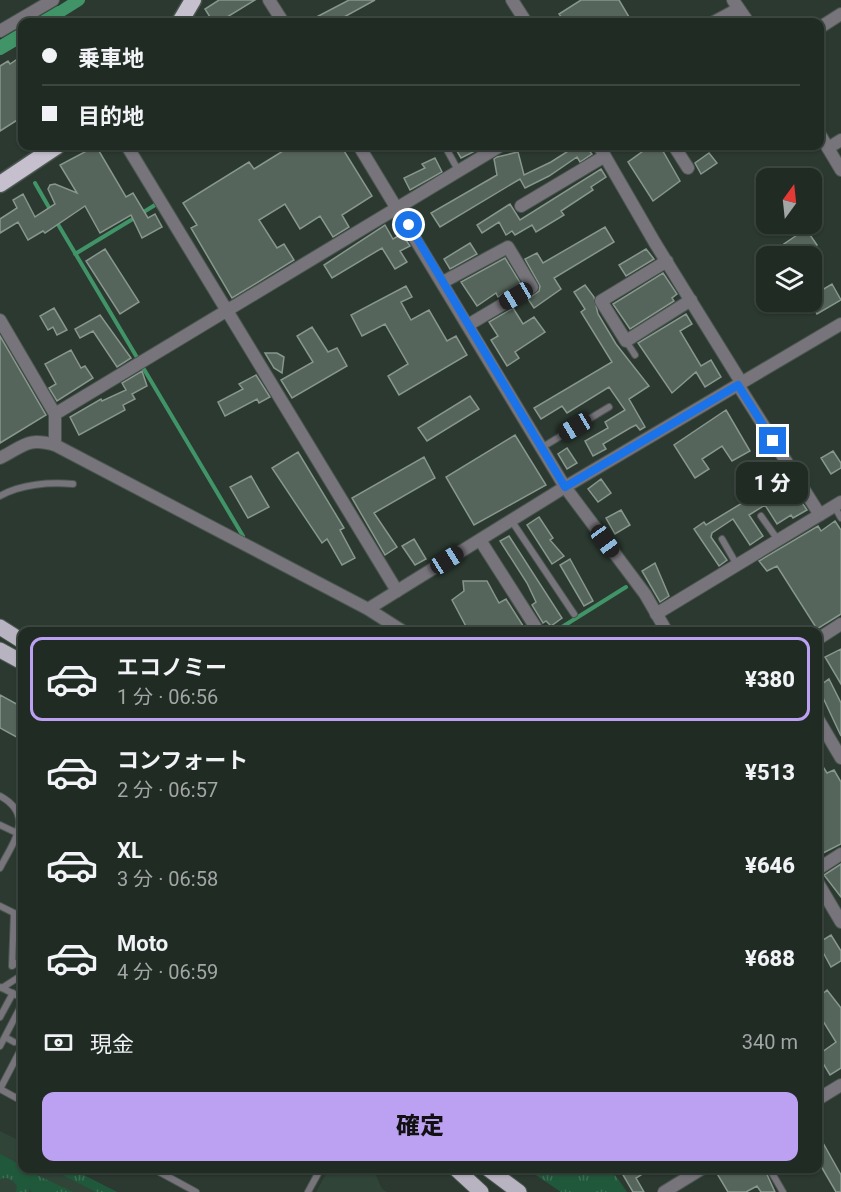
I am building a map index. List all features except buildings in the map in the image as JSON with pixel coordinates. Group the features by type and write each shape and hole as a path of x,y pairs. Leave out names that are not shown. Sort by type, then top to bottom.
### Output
{"highway":[{"path":"182,18 193,0"},
{"path":"0,184 51,150"}],"main road":[{"path":"0,627 18,638"},
{"path":"0,650 18,660"},
{"path":"460,1173 481,1192"},
{"path":"494,1173 519,1192"}],"street":[{"path":"22,18 53,0"},
{"path":"269,0 280,18"},
{"path":"512,0 523,18"},
{"path":"719,18 736,4 745,18"},
{"path":"824,25 841,14"},
{"path":"0,31 18,20"},
{"path":"828,147 841,140"},
{"path":"824,141 841,170"},
{"path":"129,150 397,591"},
{"path":"361,150 565,487 664,627"},
{"path":"55,414 493,150"},
{"path":"677,150 688,168"},
{"path":"521,207 602,151 819,515"},
{"path":"442,282 508,247 532,287 468,325"},
{"path":"667,261 601,301 626,341 691,300"},
{"path":"0,320 55,414 56,445"},
{"path":"368,609 565,487 841,324"},
{"path":"0,458 19,446 38,440 56,445 368,609 396,627"},
{"path":"656,614 838,504"},
{"path":"480,540 535,627"},
{"path":"822,636 841,624"},
{"path":"822,726 841,758"},
{"path":"822,866 841,854"},
{"path":"822,890 841,922"},
{"path":"822,1097 841,1085"},
{"path":"664,1192 695,1173"}],"lane":[{"path":"447,150 458,170"},
{"path":"626,341 635,355"},
{"path":"541,448 609,407"},
{"path":"0,496 8,491 51,482 73,484"},
{"path":"838,504 841,518"},
{"path":"761,516 778,540"},
{"path":"511,520 574,614"},
{"path":"722,539 737,565"},
{"path":"0,796 11,802 18,812 17,833 3,854 0,868"},
{"path":"0,825 17,833"},
{"path":"0,906 18,915"},
{"path":"14,913 12,966 18,962"},
{"path":"1,987 18,977"},
{"path":"1,987 18,996"},
{"path":"0,1017 13,993"},
{"path":"0,1046 18,1012"},
{"path":"5,1037 14,1042"},
{"path":"18,1055 0,1089 18,1099"},
{"path":"161,1173 196,1192"},
{"path":"308,1192 318,1173"},
{"path":"772,1173 783,1192"}],"shaded area":[{"path":"0,1131 18,1140 18,1173 80,1173 117,1192 0,1192"},
{"path":"327,1173 375,1173 382,1189 387,1192 316,1192"}],"green space":[{"path":"0,1154 18,1164 18,1173 33,1173 73,1192 32,1192 29,1188 29,1192 16,1192 17,1186 12,1180 5,1178 0,1180"},
{"path":"59,1173 80,1173 117,1192 96,1192"},
{"path":"533,1173 614,1173 627,1192 561,1192"}],"waterway":[{"path":"50,18 79,0"},
{"path":"41,18 58,8"},
{"path":"0,42 18,31"},
{"path":"0,49 18,38"},
{"path":"35,183 51,211"},
{"path":"142,213 155,205"},
{"path":"75,254 136,217"},
{"path":"56,221 243,536"},
{"path":"562,627 626,587"}],"route":[{"path":"409,225 565,487 738,385 773,441"}]}
